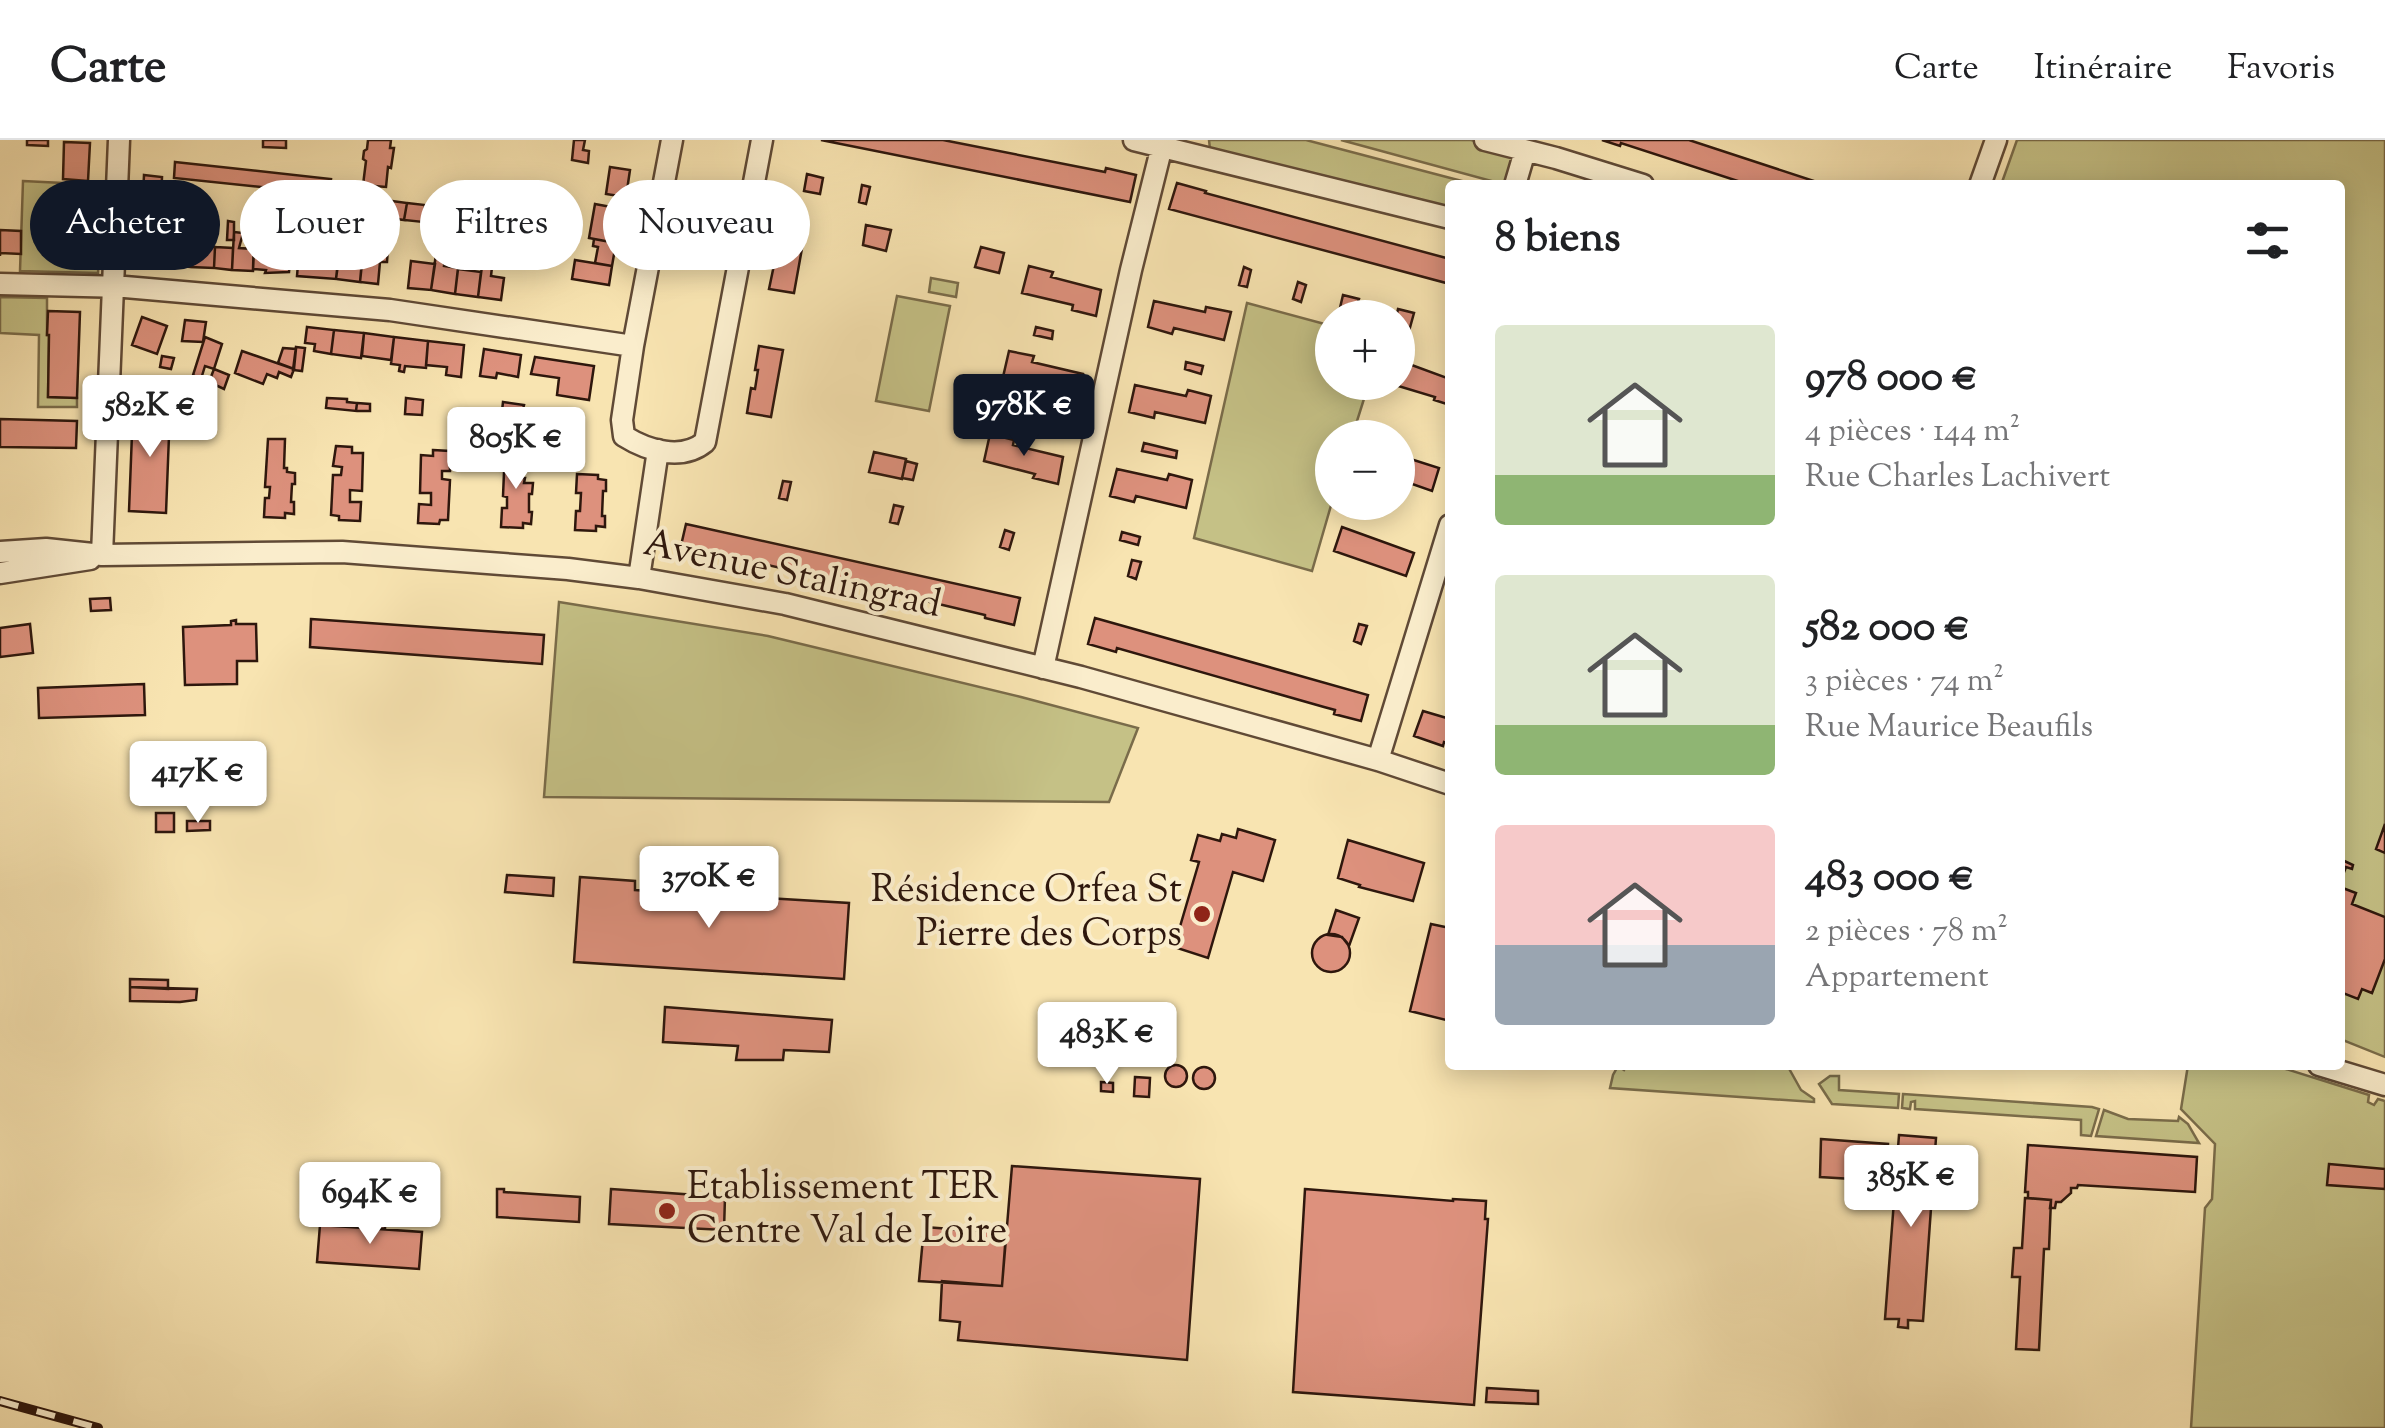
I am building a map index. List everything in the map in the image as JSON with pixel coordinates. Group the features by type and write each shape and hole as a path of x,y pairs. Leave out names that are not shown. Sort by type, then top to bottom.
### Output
{"street":[{"path":"102,556 118,140"},
{"path":"672,140 622,420 624,436 640,446 679,453 695,451 706,442 762,140"},
{"path":"1134,140 1199,147 1445,217"},
{"path":"1485,140 1525,151 1559,149 1593,178"},
{"path":"1982,180 1996,140"},
{"path":"1043,668 1162,146"},
{"path":"1516,180 1525,151"},
{"path":"0,284 112,287 390,310 633,346"},
{"path":"639,578 658,450"},
{"path":"1378,760 1445,541"},
{"name":"Avenue Stalingrad","path":"0,552 46,550 102,556 342,552 639,578 785,604 1043,668 1378,760 1445,782"},
{"name":"Avenue Stalingrad","path":"0,573 102,556"},
{"path":"2336,1070 2385,1084"}],"shaded area":[{"path":"1209,140 1306,140 1458,180 1445,180 1445,211 1210,149"},
{"path":"1341,140 1471,140 1510,150 1514,154 1507,180 1488,180"},
{"path":"2017,140 2385,140 2385,1057 2345,1041 2345,180 2003,180"},
{"path":"23,181 30,181 30,270 98,270 98,273 20,271"},
{"path":"931,278 958,283 956,297 929,292"},
{"path":"897,296 950,306 929,411 876,401"},
{"path":"0,297 47,298 48,397 77,398 77,407 38,407 39,335 0,333"},
{"path":"1247,303 1315,321 1315,400 1364,400 1357,420 1315,420 1315,520 1327,520 1312,571 1194,538"},
{"path":"559,602 768,636 1138,728 1109,802 544,797"},
{"path":"1616,1070 1790,1070 1801,1090 1814,1102 1610,1088"},
{"path":"2187,1070 2289,1070 2369,1095 2368,1102 2374,1105 2378,1099 2385,1101 2385,1428 2191,1428 2205,1208 2212,1199 2215,1144 2181,1109"},
{"path":"1830,1076 1839,1076 1839,1090 1899,1094 1898,1108 1832,1104 1819,1084"},
{"path":"1903,1094 2099,1109 2091,1136 2081,1135 2081,1120 1915,1109 1915,1101 1910,1109 1902,1108"},
{"path":"2104,1110 2128,1119 2178,1121 2179,1117 2199,1143 2096,1136"}],"building":[{"path":"27,140 48,140 48,146 27,145"},
{"path":"263,140 286,140 286,148 263,147"},
{"path":"368,140 391,140 390,148 394,148 387,180 364,180"},
{"path":"574,140 585,140 583,150 589,151 588,163 572,160"},
{"path":"821,140 943,140 1136,175 1130,202"},
{"path":"1602,140 1689,140 1811,180 1735,180 1621,143 1620,146"},
{"path":"64,142 90,143 88,180 63,179"},
{"path":"175,162 331,179 240,180 240,185 174,178"},
{"path":"610,167 630,170 629,180 608,180"},
{"path":"807,174 823,178 820,194 810,192 810,180 806,180"},
{"path":"144,175 162,177 162,180 144,180"},
{"path":"1177,183 1445,258 1445,283 1169,209"},
{"path":"862,185 870,187 866,204 859,202"},
{"path":"400,202 407,203 404,220 400,219"},
{"path":"407,203 420,204 420,222 404,220"},
{"path":"595,204 603,205 603,241 589,238"},
{"path":"228,221 234,222 234,240 227,240"},
{"path":"866,225 891,230 886,251 863,245"},
{"path":"0,230 21,231 21,254 0,253"},
{"path":"234,232 240,233 240,270 253,271 232,270"},
{"path":"594,239 603,241 603,264 595,263 598,247 593,246"},
{"path":"220,247 233,248 232,270 220,269"},
{"path":"981,247 1004,253 999,273 975,267"},
{"path":"411,261 420,262 420,270 434,270 431,290 408,288"},
{"path":"583,261 611,270 609,285 572,279 573,270 583,270"},
{"path":"1029,266 1053,272 1051,277 1101,290 1096,316 1072,310 1073,305 1022,293"},
{"path":"1244,267 1251,270 1247,287 1239,285"},
{"path":"298,270 337,270 336,279 297,276"},
{"path":"337,270 361,270 360,282 336,279"},
{"path":"361,270 379,270 378,284 360,282"},
{"path":"434,270 458,270 455,294 431,290"},
{"path":"458,270 481,272 478,297 455,294"},
{"path":"481,270 492,270 491,276 504,278 501,300 478,297"},
{"path":"773,270 798,270 794,293 769,289"},
{"path":"1298,282 1306,285 1301,302 1293,299"},
{"path":"1154,301 1205,312 1206,307 1231,312 1224,340 1174,328 1172,334 1148,327"},
{"path":"48,311 80,312 77,398 48,397"},
{"path":"142,317 167,326 157,354 132,345"},
{"path":"185,320 206,322 203,342 182,341"},
{"path":"307,327 334,330 331,354 314,351 315,344 305,343"},
{"path":"1036,327 1053,331 1052,339 1034,335"},
{"path":"334,330 364,333 361,358 331,354"},
{"path":"364,333 394,337 391,360 362,356"},
{"path":"205,337 222,344 214,369 205,366 201,379 193,375"},
{"path":"394,337 428,341 426,368 405,366 404,372 399,371 400,365 391,364"},
{"path":"428,341 464,345 461,377 446,375 447,367 426,365"},
{"path":"759,346 783,350 771,417 747,413 751,388 755,389"},
{"path":"296,347 305,348 302,371 293,370"},
{"path":"283,348 296,349 294,369 278,363"},
{"path":"484,349 521,355 518,377 497,373 496,378 480,376"},
{"path":"242,351 294,369 291,377 279,372 277,378 267,374 263,384 235,373"},
{"path":"1009,351 1034,356 1032,362 1083,374 1077,400 1053,394 1054,388 1003,377"},
{"path":"162,356 174,358 171,369 160,367"},
{"path":"535,357 594,366 589,400 557,395 559,378 531,374"},
{"path":"1186,362 1203,366 1201,374 1185,369"},
{"path":"1415,366 1445,377 1445,403 1434,400 1435,397 1415,391"},
{"path":"214,369 229,375 224,389 209,382"},
{"path":"1135,385 1186,396 1188,390 1211,396 1205,423 1155,412 1154,418 1129,412"},
{"path":"327,398 357,403 356,411 326,408"},
{"path":"406,398 423,400 422,415 405,414"},
{"path":"503,402 524,405 520,421 501,420"},
{"path":"357,403 370,404 370,411 356,411"},
{"path":"133,408 170,410 166,513 129,511"},
{"path":"1017,414 1033,417 1032,425 1015,421"},
{"path":"0,419 77,421 76,448 0,447"},
{"path":"990,434 1014,440 1013,445 1063,457 1058,484 984,461"},
{"path":"268,439 285,439 284,468 295,473 291,502 294,514 285,513 285,518 264,517 270,487 265,487"},
{"path":"1144,443 1177,451 1176,458 1142,451"},
{"path":"336,446 352,447 352,453 363,453 362,491 350,490 350,502 361,502 360,521 339,520 339,516 331,515 333,475 341,475 342,467 333,466"},
{"path":"505,449 522,449 521,478 525,478 524,483 533,483 529,494 531,524 523,523 523,528 501,527 502,508 507,508 507,497 503,496"},
{"path":"433,450 450,451 450,471 442,471 442,479 450,480 448,520 440,520 439,524 418,523 419,504 431,505 431,493 420,493 421,455 433,456"},
{"path":"874,452 906,459 902,479 869,472"},
{"path":"1415,460 1439,468 1432,491 1415,485"},
{"path":"906,461 917,464 913,480 902,478"},
{"path":"1117,469 1167,480 1169,474 1192,480 1186,508 1136,496 1134,502 1110,496"},
{"path":"577,474 598,475 598,479 606,480 602,516 605,527 596,526 596,531 575,530 581,493 576,493"},
{"path":"783,481 791,482 787,500 779,498"},
{"path":"894,505 903,507 898,524 890,522"},
{"path":"686,524 1020,598 1014,625 710,552 709,556 680,550"},
{"path":"1342,527 1414,553 1406,576 1334,551"},
{"path":"1005,530 1014,533 1009,550 1000,547"},
{"path":"1122,532 1140,537 1138,545 1120,540"},
{"path":"1132,560 1141,562 1136,579 1128,576"},
{"path":"110,598 111,610 91,611 90,599"},
{"path":"1095,618 1368,695 1361,721 1334,714 1335,710 1117,648 1116,652 1088,644"},
{"path":"311,619 544,635 542,664 310,647"},
{"path":"236,620 236,624 256,624 257,661 237,661 237,684 185,685 183,627 231,625"},
{"path":"30,624 33,653 0,657 0,628"},
{"path":"1359,624 1367,626 1361,644 1354,641"},
{"path":"144,684 145,715 39,718 38,688"},
{"path":"1423,711 1445,718 1443,746 1414,736"},
{"path":"156,813 174,813 174,832 156,832"},
{"path":"187,821 210,821 210,830 187,831"},
{"path":"2385,824 2385,853 2376,849"},
{"name":"Résidence Orfea St Pierre des Corps","path":"1238,829 1275,840 1263,881 1233,872 1208,958 1174,947 1199,862 1191,860 1198,835 1220,841 1222,834 1236,838"},
{"path":"1348,840 1424,863 1413,901 1338,878"},
{"path":"507,875 554,878 553,896 505,892"},
{"path":"580,877 635,881 635,890 849,903 844,979 574,962"},
{"path":"2345,889 2356,893 2352,904 2385,917 2385,959 2372,993 2362,989 2358,999 2345,994"},
{"path":"1336,910 1359,918 1349,946 1342,937 1328,935"},
{"path":"1431,924 1445,927 1445,1020 1410,1011"},
{"path":"1331,934 1345,939 1350,953 1345,967 1331,972 1317,967 1312,953 1317,939"},
{"path":"130,979 168,980 168,989 130,987"},
{"path":"130,987 197,989 196,1000 130,1001"},
{"path":"665,1007 832,1020 829,1052 784,1050 783,1060 736,1060 738,1046 663,1042"},
{"path":"1176,1065 1184,1068 1184,1084 1176,1087 1168,1084 1165,1076 1168,1068"},
{"path":"1204,1067 1212,1070 1212,1086 1204,1089 1196,1086 1193,1078 1196,1070"},
{"path":"1135,1077 1150,1078 1149,1097 1134,1096"},
{"path":"1101,1082 1113,1083 1113,1092 1101,1091"},
{"path":"1899,1135 1936,1138 1923,1321 1908,1320 1908,1328 1898,1327 1899,1319 1885,1319"},
{"path":"1821,1139 1888,1144 1886,1181 1820,1177"},
{"path":"2028,1145 2197,1157 2195,1192 2078,1185 2061,1202 2056,1202 2055,1208 2050,1208 2051,1200 2028,1198 2025,1192"},
{"path":"2329,1164 2385,1169 2385,1189 2327,1185"},
{"path":"1012,1166 1200,1179 1187,1360 958,1340 960,1322 940,1320 942,1281 1002,1286"},
{"path":"336,1179 348,1180 346,1196 334,1196"},
{"path":"373,1180 379,1186 373,1192 367,1186"},
{"path":"386,1181 392,1187 386,1193 380,1187"},
{"path":"402,1186 435,1189 434,1204 402,1201"},
{"path":"402,1186 435,1189 434,1204 402,1201"},
{"path":"497,1189 580,1197 579,1222 497,1217"},
{"name":"Etablissement TER Centre Val de Loire","path":"611,1189 725,1197 724,1230 609,1224"},
{"path":"1305,1189 1486,1201 1488,1219 1474,1405 1293,1392"},
{"path":"2025,1198 2051,1200 2049,1249 2044,1249 2039,1350 2016,1349 2020,1277 2012,1277 2014,1248 2022,1248"},
{"path":"320,1216 385,1221 385,1229 320,1225"},
{"path":"320,1225 422,1232 419,1269 317,1262"},
{"path":"924,1227 1006,1233 1002,1286 919,1281"},
{"path":"1487,1388 1538,1391 1538,1404 1486,1402"}],"railway":[{"path":"0,1401 98,1428"}],"place":[{"name":"Résidence Orfea St Pierre des Corps","path":"1202,914"},
{"name":"Etablissement TER Centre Val de Loire","path":"667,1211"}]}
